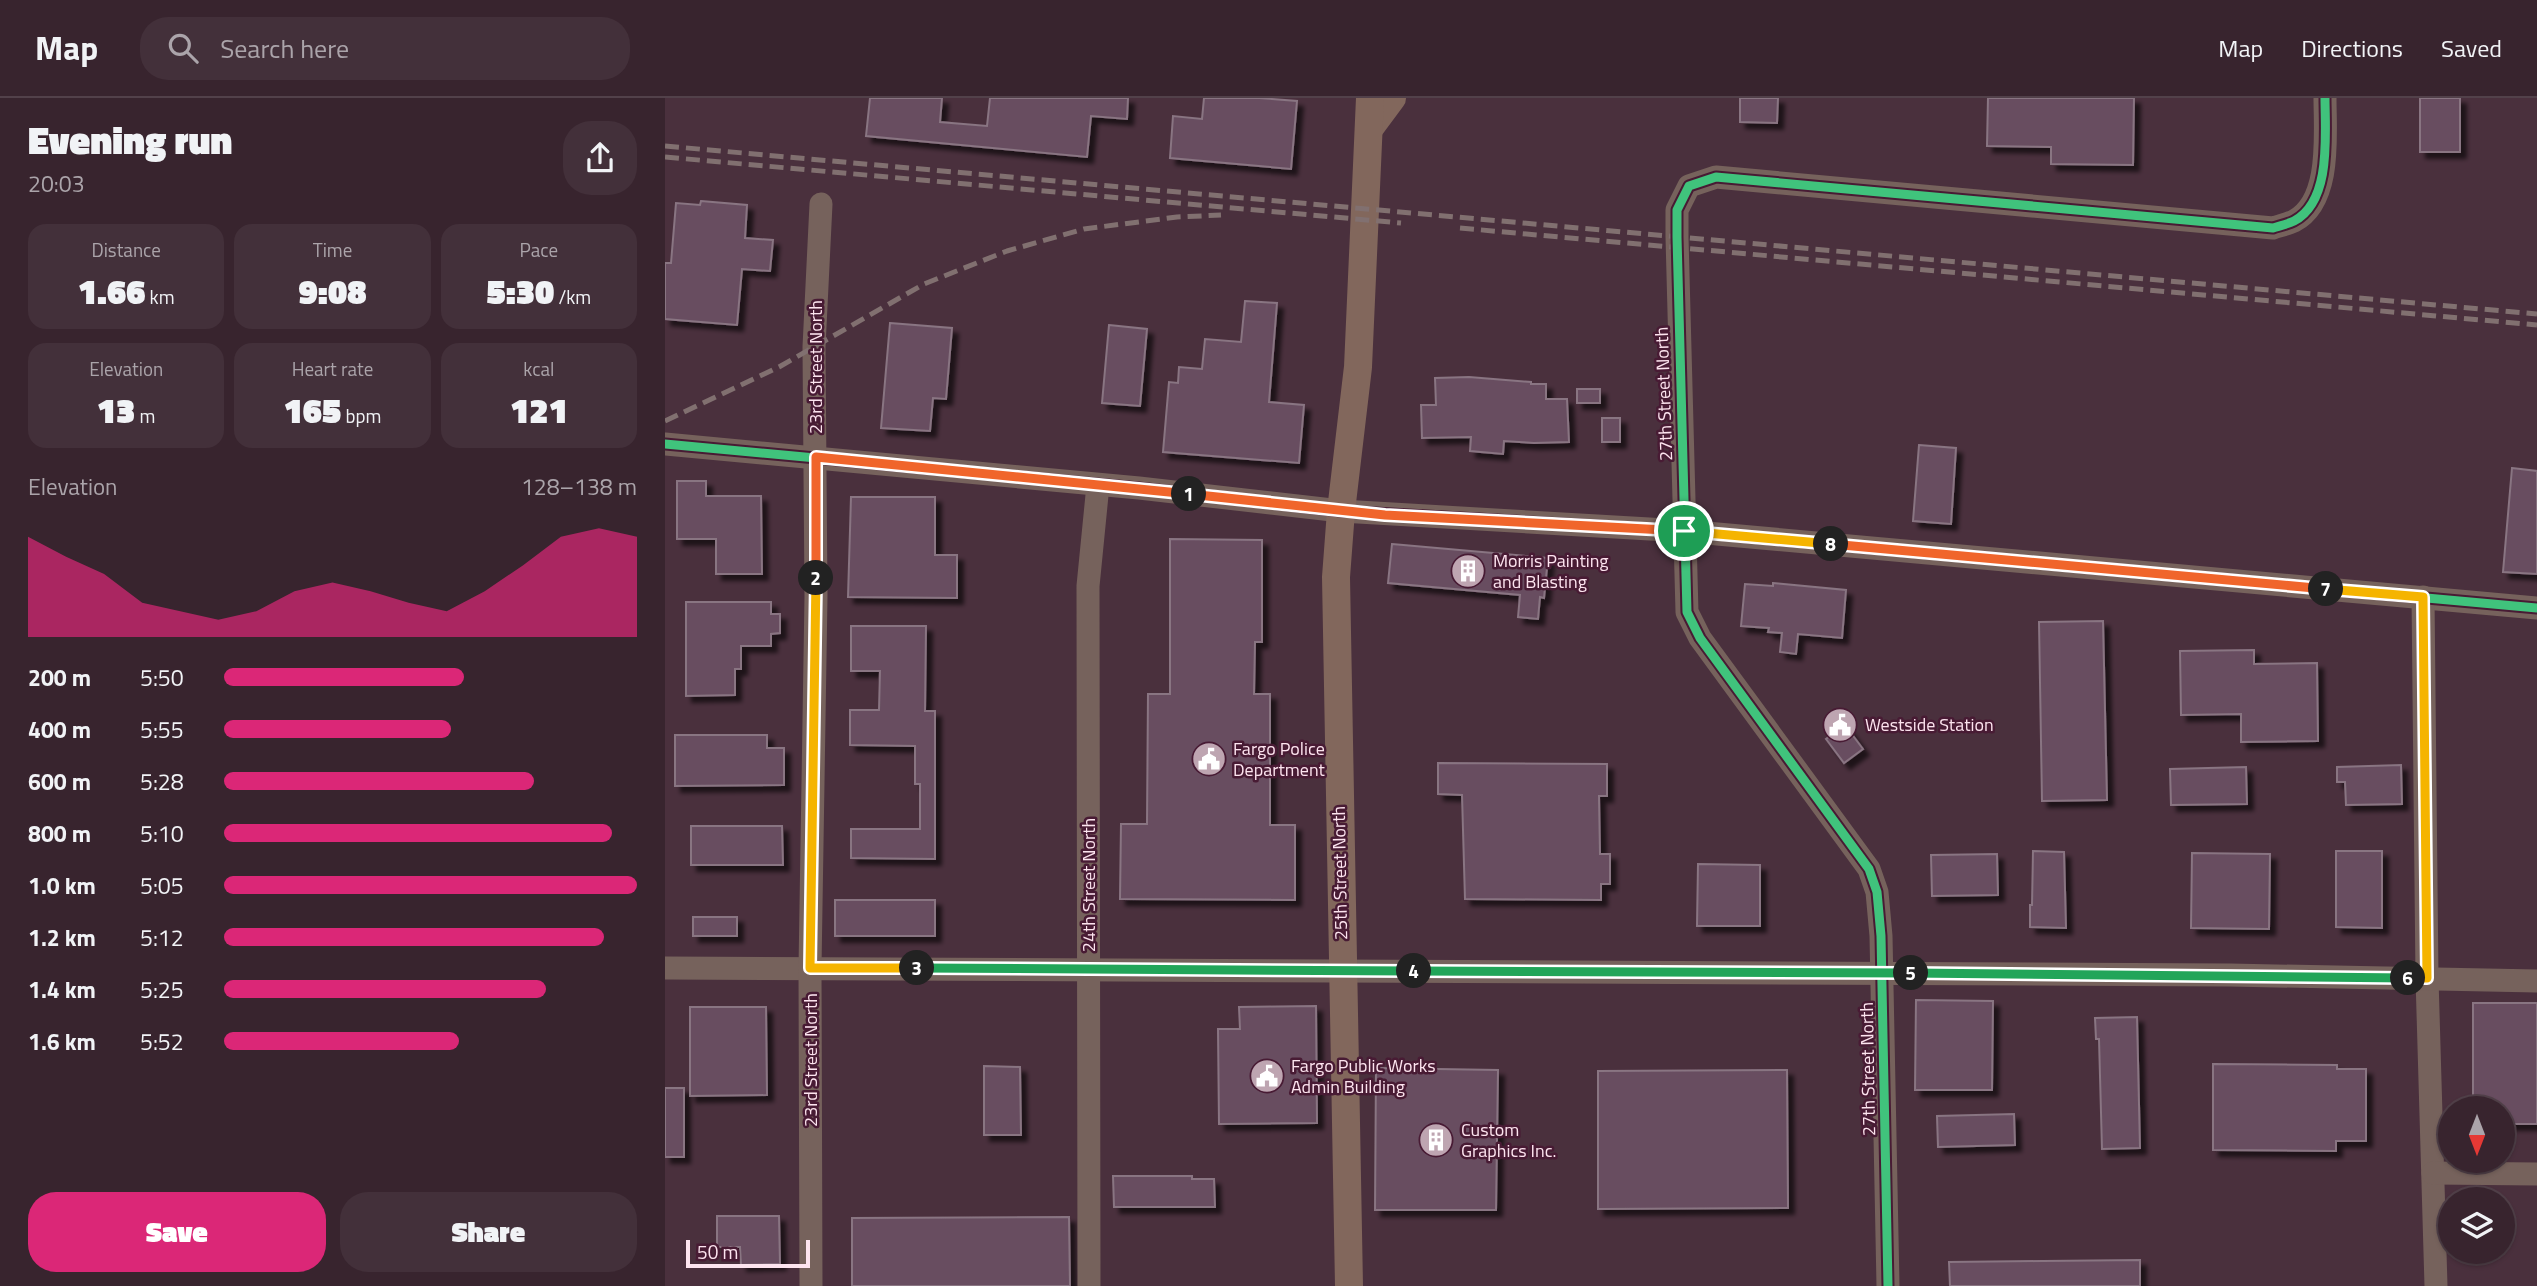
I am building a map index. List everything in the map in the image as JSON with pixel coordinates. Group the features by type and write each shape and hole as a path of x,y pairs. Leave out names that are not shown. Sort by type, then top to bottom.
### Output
{"main road":[{"path":"1357,98 1369,129"},
{"name":"25th Street North","path":"1349,1286 1336,576 1358,367 1370,98"},
{"path":"1369,129 1392,98"}],"street":[{"name":"27th Street North","path":"1888,1286 1877,892 1869,869 1700,638 1687,612 1678,210 1689,187 1716,177 2273,228 2295,220 2314,202 2325,164 2325,98"},
{"name":"23rd Street North","path":"811,1286 810,968 816,457 814,347 821,204"},
{"path":"665,444 1341,511 1684,531 2537,608"},
{"name":"24th Street North","path":"1089,1286 1089,586 1098,485"},
{"path":"2423,597 2427,978 2436,1286"},
{"path":"665,968 1881,973 2537,981"},
{"path":"2433,1173 2537,1174"}],"building":[{"path":"870,98 942,98 940,122 987,126 990,98 1128,98 1127,119 1091,116 1087,157 866,136"},
{"path":"1204,98 1297,101 1291,169 1170,158 1173,116 1202,119"},
{"path":"1740,98 1778,98 1777,123 1740,122"},
{"path":"1988,98 2134,98 2133,165 2051,164 2051,147 1987,146"},
{"path":"2420,98 2460,98 2460,152 2420,152"},
{"path":"701,201 747,205 745,238 773,240 770,271 742,269 737,325 665,319 665,263 671,263 676,203 700,205"},
{"path":"1245,301 1277,303 1269,402 1304,405 1299,463 1163,452 1169,382 1178,383 1179,367 1202,369 1205,339 1241,342"},
{"path":"890,323 952,328 946,399 933,398 930,431 881,428"},
{"path":"1109,325 1147,329 1140,406 1102,403"},
{"path":"1469,377 1546,384 1546,399 1567,399 1569,442 1504,441 1503,454 1470,451 1471,437 1422,438 1421,405 1436,405 1435,378"},
{"path":"1577,389 1600,389 1600,403 1577,403"},
{"path":"1602,418 1620,418 1620,442 1602,442"},
{"path":"1919,445 1956,448 1951,524 1913,521"},
{"path":"2512,468 2537,471 2537,574 2503,572"},
{"path":"677,481 706,481 706,496 761,496 762,574 716,574 716,539 677,539"},
{"path":"851,497 935,497 935,555 957,555 957,598 848,597"},
{"name":"Fargo Police Department","path":"1170,539 1262,540 1262,642 1255,642 1254,694 1270,694 1270,825 1295,825 1295,900 1120,899 1121,824 1147,824 1148,694 1170,694"},
{"name":"Morris Painting and Blasting","path":"1392,544 1548,558 1544,598 1540,597 1538,619 1518,617 1520,595 1388,583"},
{"path":"1773,583 1846,590 1842,638 1798,634 1796,654 1780,652 1782,633 1768,632 1769,628 1741,626 1745,584 1773,586"},
{"path":"686,602 771,602 771,614 780,614 780,633 771,634 771,646 741,646 741,669 735,669 735,695 686,696"},
{"path":"2103,621 2107,800 2042,801 2039,622"},
{"path":"851,626 926,626 925,711 935,711 935,859 851,858 851,829 920,829 920,784 915,784 915,746 850,745 850,710 879,710 880,671 851,671"},
{"path":"2254,650 2254,664 2317,663 2318,741 2241,742 2241,714 2181,715 2180,651"},
{"path":"1845,725 1863,749 1844,763 1826,739"},
{"path":"675,735 767,735 767,748 784,748 784,785 675,786"},
{"path":"1438,763 1607,764 1607,796 1599,796 1600,854 1610,854 1610,884 1601,884 1601,900 1465,899 1462,795 1438,794"},
{"path":"2401,765 2402,804 2346,805 2345,782 2337,782 2337,767"},
{"path":"2246,767 2247,804 2171,805 2170,769"},
{"path":"691,826 782,826 783,865 691,865"},
{"path":"2033,851 2064,852 2066,928 2030,927"},
{"path":"2336,851 2382,851 2382,928 2336,927"},
{"path":"2192,853 2270,854 2269,929 2191,928"},
{"path":"1997,854 1998,895 1932,896 1931,855"},
{"path":"1698,864 1760,865 1760,926 1697,926"},
{"path":"835,900 935,900 935,936 835,936"},
{"path":"693,917 737,917 737,936 693,936"},
{"path":"1916,1000 1993,1001 1992,1090 1915,1090"},
{"path":"2473,1003 2537,1003 2537,1124 2515,1124 2515,1096 2473,1096"},
{"name":"Fargo Public Works Admin Building","path":"1316,1006 1317,1123 1219,1124 1218,1029 1240,1029 1239,1007"},
{"path":"690,1007 766,1007 767,1095 690,1096"},
{"path":"2137,1017 2140,1148 2102,1149 2099,1039 2096,1039 2095,1018"},
{"path":"2213,1064 2337,1065 2337,1069 2366,1069 2366,1141 2336,1141 2336,1151 2213,1150"},
{"path":"984,1066 1020,1067 1021,1135 984,1135"},
{"name":"Custom Graphics Inc.","path":"1376,1068 1498,1070 1496,1210 1375,1210"},
{"path":"1787,1070 1788,1208 1598,1209 1598,1071"},
{"path":"665,1088 684,1088 684,1157 665,1157"},
{"path":"2014,1114 2015,1145 1938,1147 1937,1116"},
{"path":"1113,1176 1192,1176 1192,1179 1214,1179 1215,1207 1114,1207"},
{"path":"717,1216 779,1216 780,1264 741,1265 740,1247 717,1247"},
{"path":"1069,1217 1070,1286 852,1286 852,1218"},
{"path":"2140,1260 2140,1286 1950,1286 1949,1262"}],"railway":[{"path":"665,146 2537,314"},
{"path":"665,157 1401,223"},
{"path":"665,421 779,367 924,284 1007,251 1084,229 1177,217 1221,215"},
{"path":"1460,228 2537,325"}],"cycle path":[{"path":"1888,1286 1881,936 1877,892 1869,869 1700,638 1687,612 1677,210 1689,186 1716,177 2273,228 2294,221 2306,211 2315,198 2324,166 2325,98"},
{"path":"665,444 1139,488 1341,511 1684,531 2537,608"}],"place":[{"name":"Morris Painting and Blasting","path":"1468,571"},
{"name":"Westside Station","path":"1840,725"},
{"name":"Fargo Police Department","path":"1209,759"},
{"name":"Fargo Public Works Admin Building","path":"1267,1076"},
{"name":"Custom Graphics Inc.","path":"1436,1140"}],"route":[{"path":"816,457 1385,515 1684,531 2423,597 2427,978 810,968 816,457"}]}
